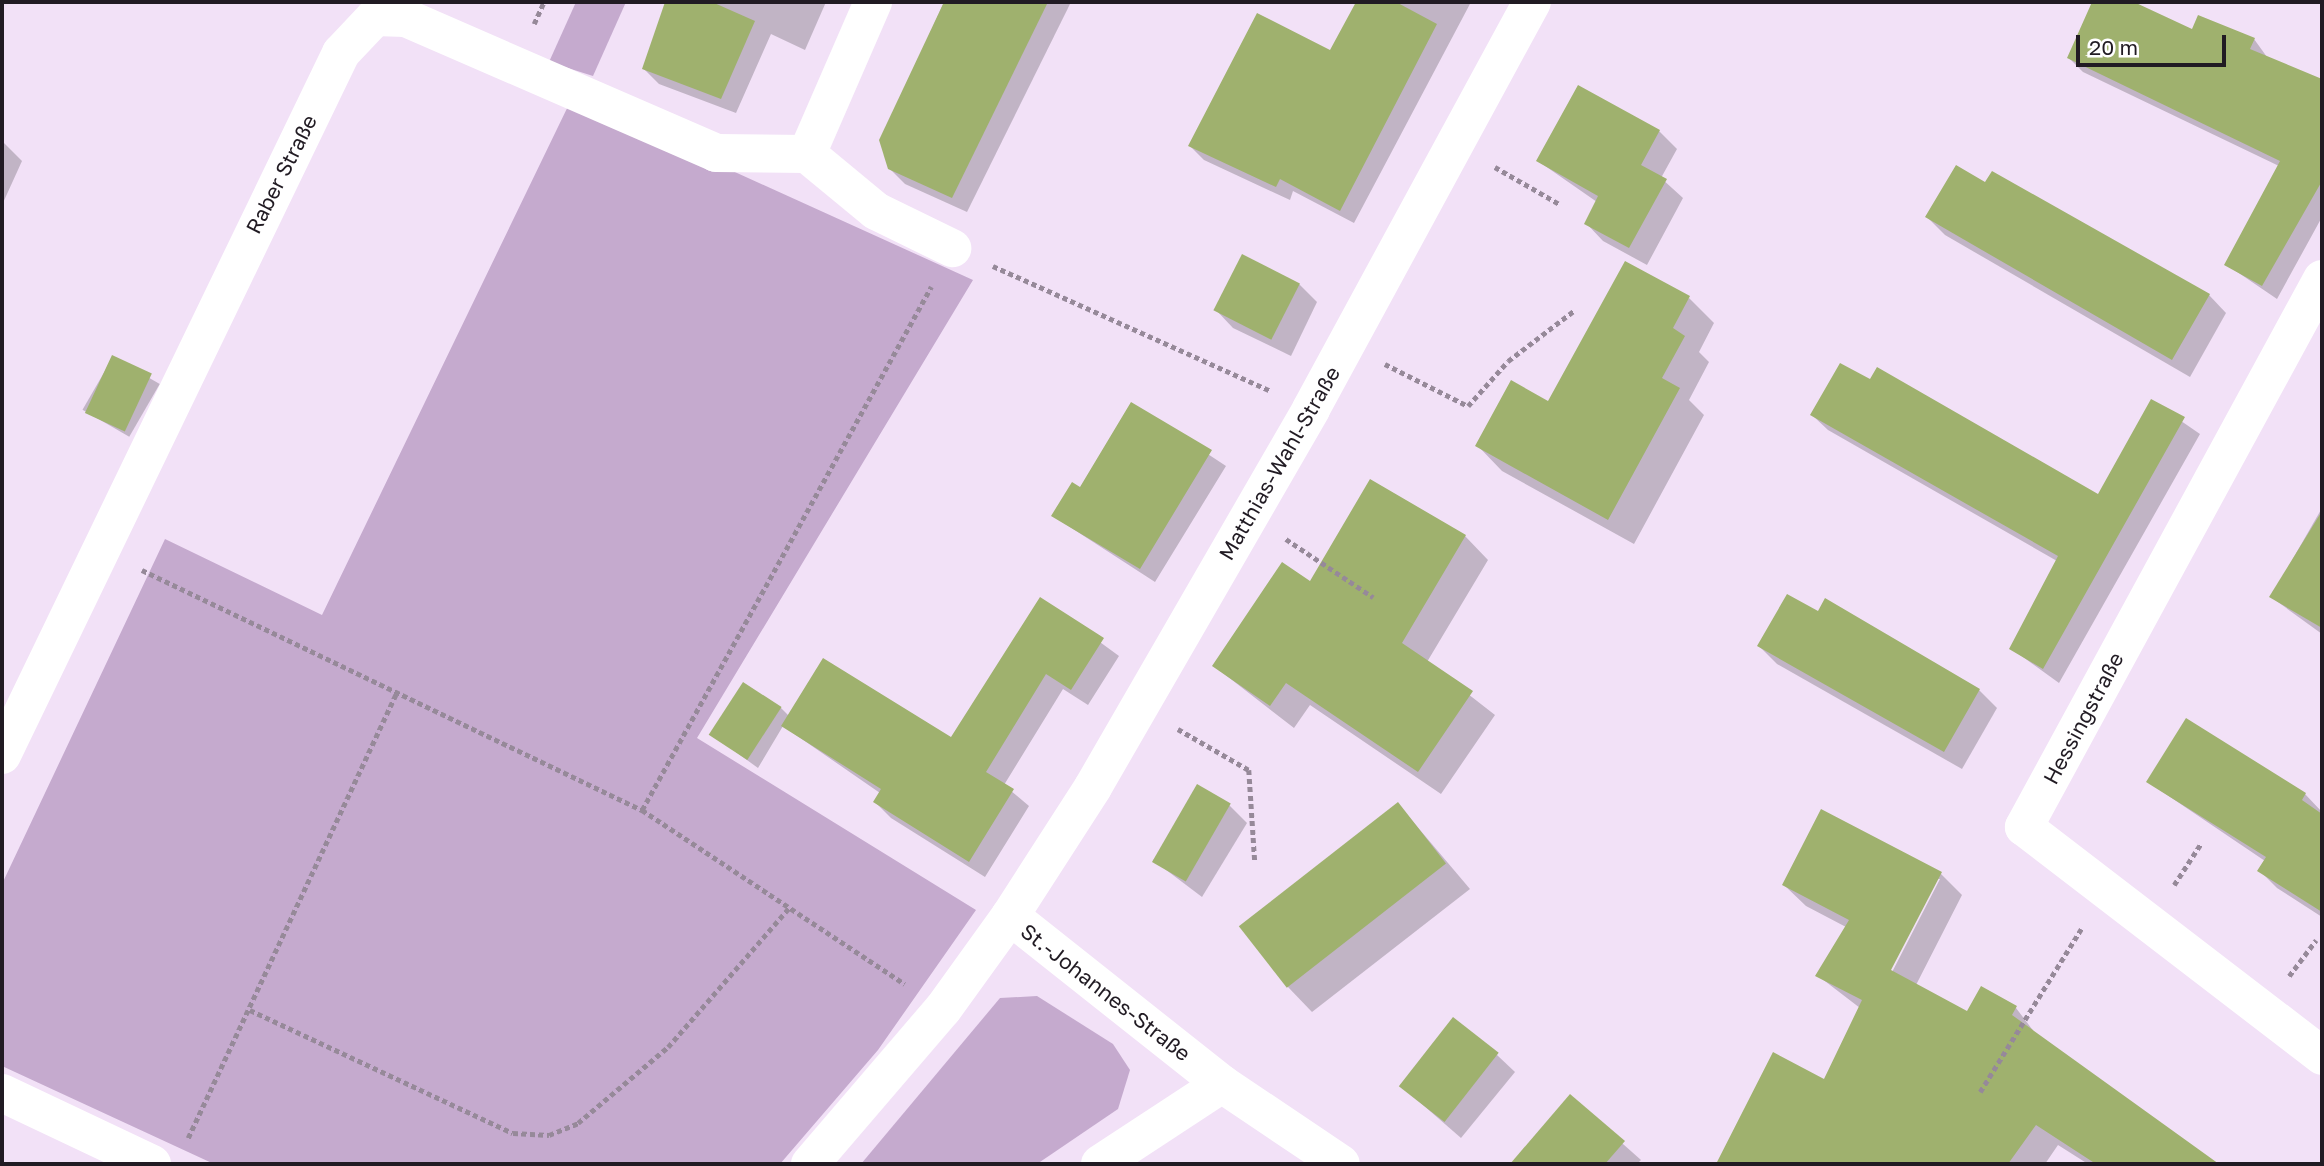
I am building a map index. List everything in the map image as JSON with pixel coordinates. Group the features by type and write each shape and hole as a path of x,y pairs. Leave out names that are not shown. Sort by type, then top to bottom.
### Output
{"street":[{"path":"873,2 807,154 876,211 952,248"},
{"name":"Matthias-Wahl-Straße","path":"1010,916 1139,706 1311,409 1532,2"},
{"name":"Raber Straße","path":"2,755 341,53 375,17 406,18 716,153 807,154"},
{"name":"Hessingstraße","path":"2322,279 2024,827 2322,1056"},
{"name":"St.-Johannes-Straße","path":"810,1164 943,1009 1010,916 1222,1084 1341,1164"},
{"path":"1100,1164 1222,1084"},
{"path":"2,1093 152,1164"}],"path":[{"path":"1455,144 1561,205"},
{"path":"642,810 952,248 1311,409"},
{"path":"1346,344 1468,406 1508,361 1575,310"},
{"path":"1250,514 1373,597"},
{"path":"100,550 642,810 943,1009"},
{"path":"184,1144 250,1010 397,692"},
{"path":"1139,706 1249,770 1255,862"},
{"path":"1980,1092 2106,889"},
{"path":"250,1010 513,1133 549,1135 578,1123 668,1047 790,908"}],"shaded area":[{"path":"576,2 626,2 593,76 549,62"},
{"path":"572,98 973,280 697,738 976,910 878,1050 780,1164 214,1164 2,1066 2,884 165,539 322,615"},
{"path":"1037,996 1113,1044 1130,1070 1118,1109 1037,1164 861,1164 1000,998"}],"building":[{"path":"665,2 712,2 755,21 721,99 642,69"},
{"path":"944,2 1048,2 952,198 888,169 879,140"},
{"path":"1356,2 1396,2 1437,24 1340,211 1280,179 1276,187 1188,146 1257,13 1330,50"},
{"path":"2092,2 2134,2 2192,29 2198,15 2255,38 2250,49 2322,79 2322,181 2262,286 2224,265 2280,161 2067,58"},
{"path":"1578,85 1660,130 1641,165 1667,179 1629,248 1584,224 1598,196 1536,161"},
{"path":"1956,165 1985,182 1992,171 2210,294 2172,360 1925,217"},
{"path":"1242,254 1300,284 1271,340 1213,310"},
{"path":"1625,261 1690,296 1673,328 1685,336 1662,378 1680,388 1608,520 1475,446 1511,380 1548,401"},
{"path":"112,355 152,374 125,432 85,413"},
{"path":"1840,363 1870,379 1877,367 2098,494 2151,399 2185,417 2043,669 2009,649 2058,556 1810,415"},
{"path":"1131,402 1212,450 1140,569 1051,516 1072,482 1080,487"},
{"path":"1370,479 1466,535 1402,643 1473,691 1418,772 1286,683 1270,706 1212,666 1282,562 1310,581"},
{"path":"2322,511 2322,628 2269,597"},
{"path":"1787,594 1818,611 1825,598 1980,689 1944,752 1757,646"},
{"path":"1040,597 1104,638 1071,690 1046,674 986,772 1014,789 969,862 873,802 881,789 781,726 823,658 951,737"},
{"path":"743,682 782,707 747,760 709,735"},
{"path":"2186,718 2306,793 2302,800 2322,814 2322,912 2257,871 2266,857 2146,782"},
{"path":"1197,784 1231,804 1186,881 1152,862"},
{"path":"1398,802 1446,863 1287,988 1239,926"},
{"path":"1821,809 1942,872 1891,970 1967,1011 1981,986 2017,1006 2012,1015 2219,1164 2096,1164 2036,1125 2008,1164 1716,1164 1773,1052 1824,1079 1862,1000 1815,976 1849,920 1782,885"},
{"path":"1453,1017 1499,1053 1445,1122 1399,1086"},
{"path":"1570,1094 1625,1141 1605,1164 1510,1164"}]}
